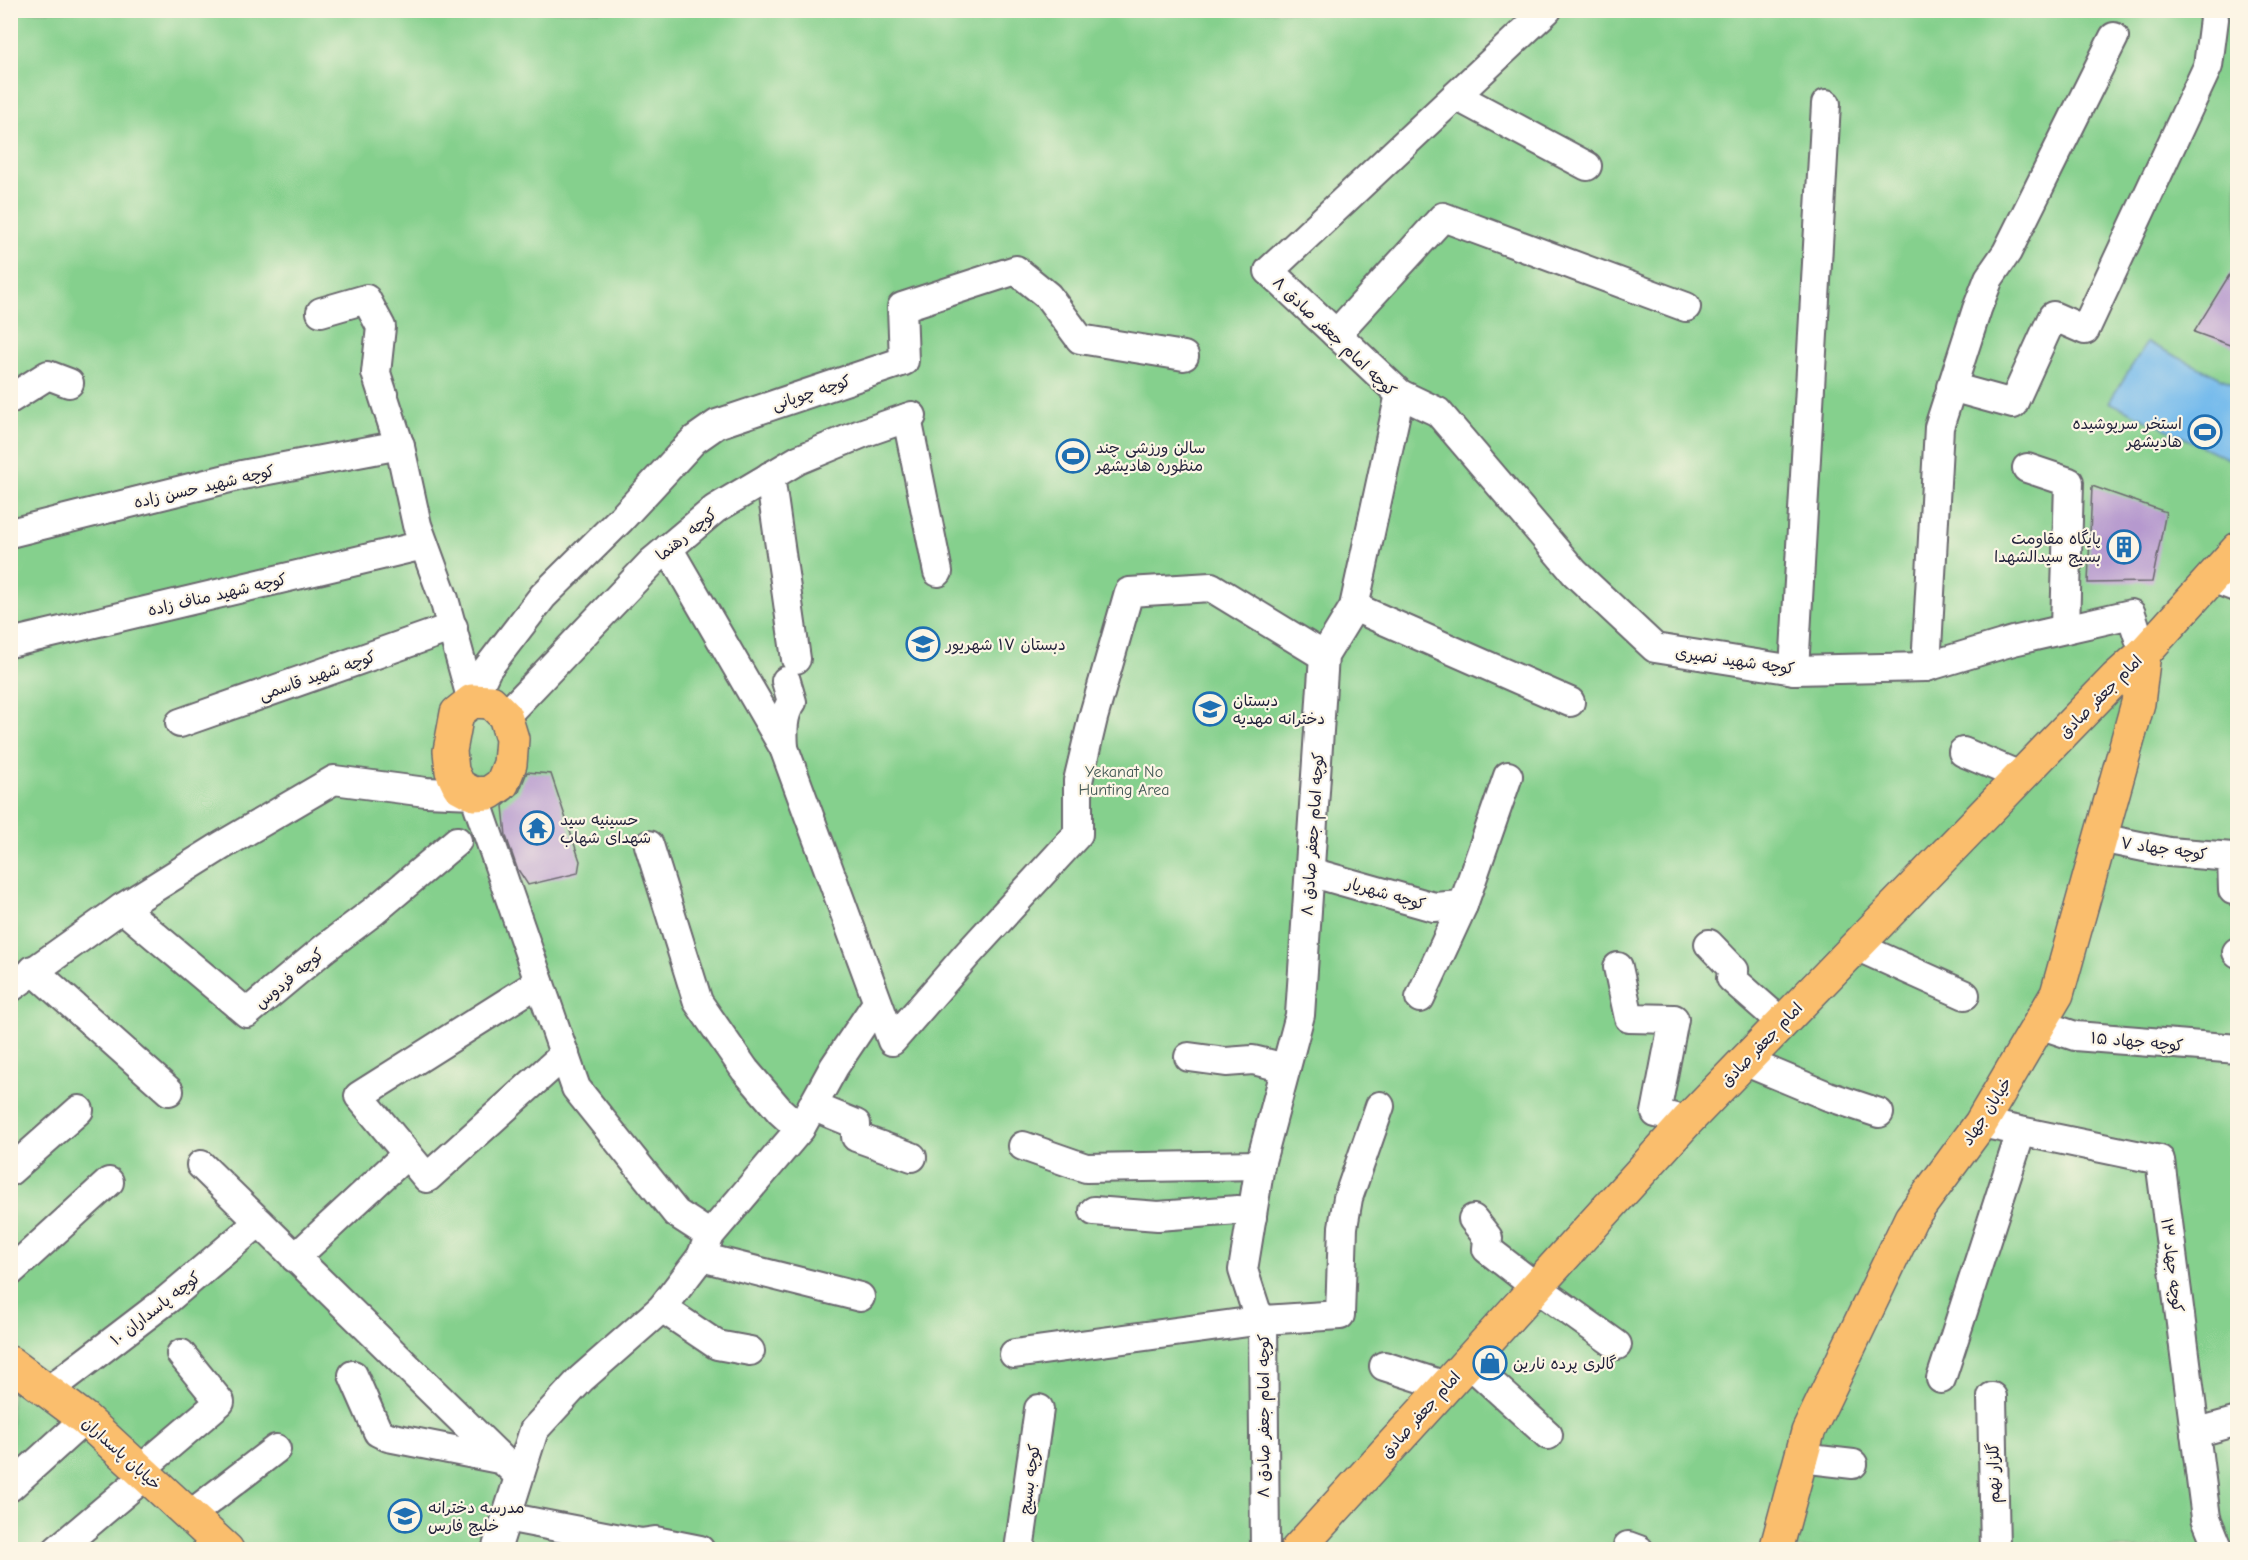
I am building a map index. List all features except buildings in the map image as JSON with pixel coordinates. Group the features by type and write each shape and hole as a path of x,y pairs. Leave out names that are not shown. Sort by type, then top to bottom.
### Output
{"main road":[{"name":"امام جعفر صادق","path":"1297,1550 1687,1121 1781,1022 2116,678 2225,583 2238,549"},
{"name":"خیابان جهاد","path":"1776,1550 1808,1432 1911,1218 1981,1124 2057,994 2138,703 2144,653"},
{"path":"472,700 491,702 505,716 512,739 510,764 502,784 489,793 474,794 459,786 452,771 450,751 457,713 472,700"},
{"name":"خیابان پاسداران","path":"10,1363 85,1419 227,1550"}],"street":[{"name":"کوچه امام جعفر صادق ۸","path":"1264,1550 1263,1320 1256,1310 1243,1270 1260,1165 1300,1015 1324,656 1354,607 1400,394 1269,271 1547,10"},
{"path":"1951,387 2013,404 2053,316 2085,330 2208,66 2214,18 2212,10"},
{"path":"1926,667 1939,427 1989,278 2007,252 2114,37"},
{"path":"1456,96 1587,166"},
{"path":"1794,670 1826,104"},
{"path":"1336,334 1443,217 1686,307"},
{"name":"کوچه چوپانی","path":"472,700 487,669 543,596 621,519 694,440 717,424 904,361 902,307 1016,270 1048,296 1080,339 1184,356"},
{"path":"321,312 366,299 381,327 376,373 400,445 417,525 453,627 472,700"},
{"path":"10,399 48,375 69,383"},
{"name":"کوچه شهید نصیری","path":"1400,394 1438,412 1575,573 1654,648 1794,670 1926,667 2013,641 2131,615 2144,653"},
{"name":"کوچه رهنما","path":"505,716 652,562 715,509 798,460 909,417 938,572"},
{"name":"کوچه شهید حسن زاده","path":"10,533 242,476 400,445"},
{"path":"2027,468 2069,482 2066,629"},
{"path":"770,476 791,670 792,702 788,708 783,730 784,748"},
{"name":"کوچه شهید مناف زاده","path":"10,643 424,545"},
{"path":"668,548 784,748 892,1041 1078,834 1078,781 1129,592 1211,587 1324,656"},
{"path":"1354,607 1570,702"},
{"name":"کوچه شهید قاسمی","path":"180,723 453,627"},
{"path":"1963,752 2020,776"},
{"path":"1420,998 1463,905 1508,776"},
{"path":"10,988 122,908 221,846 334,780 426,792 474,794 576,1088 705,1246 860,1297"},
{"name":"کوچه جهاد ‍۷","path":"2100,838 2169,852 2232,857 2234,890"},
{"name":"کوچه فردوس","path":"122,908 247,1013 457,841"},
{"path":"649,845 698,1002 745,1070 780,1112 806,1118 856,1124 856,1137 912,1157"},
{"name":"کوچه شهریار","path":"1310,872 1434,907 1463,905"},
{"path":"1708,944 1734,970 1731,978 1781,1022"},
{"path":"1856,946 1965,995"},
{"path":"1618,968 1629,1018 1674,1019 1656,1113 1687,1121"},
{"path":"33,970 169,1091"},
{"path":"538,983 359,1096 427,1178 565,1053"},
{"path":"496,1550 506,1517 509,1467 534,1430 581,1379 662,1308 705,1246 806,1118 834,1067 878,1003"},
{"name":"کوچه جهاد ۱۵","path":"2039,1024 2075,1036 2238,1049"},
{"path":"1189,1057 1226,1062 1253,1060 1286,1068"},
{"path":"1744,1061 1828,1096 1880,1113"},
{"path":"1014,1354 1263,1320 1340,1315 1344,1218 1348,1198 1380,1106"},
{"path":"10,1172 79,1110"},
{"name":"کوچه جهاد ۱۳","path":"1981,1124 2160,1160 2206,1518 2219,1550"},
{"path":"1941,1379 2021,1132"},
{"path":"1023,1146 1086,1168 1260,1165"},
{"path":"295,1258 407,1154"},
{"path":"201,1165 509,1467"},
{"path":"10,1272 109,1182"},
{"path":"1094,1211 1158,1216 1238,1210 1252,1217"},
{"path":"1473,1219 1488,1238 1487,1249 1617,1345"},
{"name":"کوچه پاسداران ۱۰","path":"49,1390 168,1299 259,1222"},
{"path":"662,1308 717,1345 750,1351"},
{"path":"57,1550 220,1402 181,1354"},
{"path":"1468,1362 1548,1435"},
{"path":"1384,1366 1446,1386"},
{"path":"353,1376 378,1432 388,1437 509,1467"},
{"name":"گلزار نهم","path":"1992,1397 1995,1550"},
{"name":"کوچه بسیج","path":"1019,1550 1039,1409"},
{"path":"10,1487 85,1419"},
{"path":"2194,1433 2238,1421"},
{"path":"190,1515 276,1449"},
{"path":"1801,1458 1853,1464"},
{"path":"506,1517 641,1543 655,1541 700,1550"}],"green space":[{"name":"Yekanat No Hunting Area","path":"11,11 2237,11 2237,1549 11,1550"}],"water":[{"name":"استخر سرپوشیده هادیشهر","path":"2147,342 2237,386 2237,463 2109,402"}],"place":[{"name":"استخر سرپوشیده هادیشهر","path":"2205,432"},
{"name":"سالن ورزشی چند منظوره هادیشهر","path":"1073,456"},
{"name":"پایگاه مقاومت بسیج سیدالشهدا","path":"2124,547"},
{"name":"دبستان ۱۷ شهریور","path":"923,644"},
{"name":"دبستان دخترانه مهدیه","path":"1210,709"},
{"name":"حسینیه سید شهدای شهاب","path":"537,828"},
{"name":"گالری پرده نارین","path":"1490,1363"},
{"name":"مدرسه دخترانه خلیج فارس","path":"405,1516"}]}
